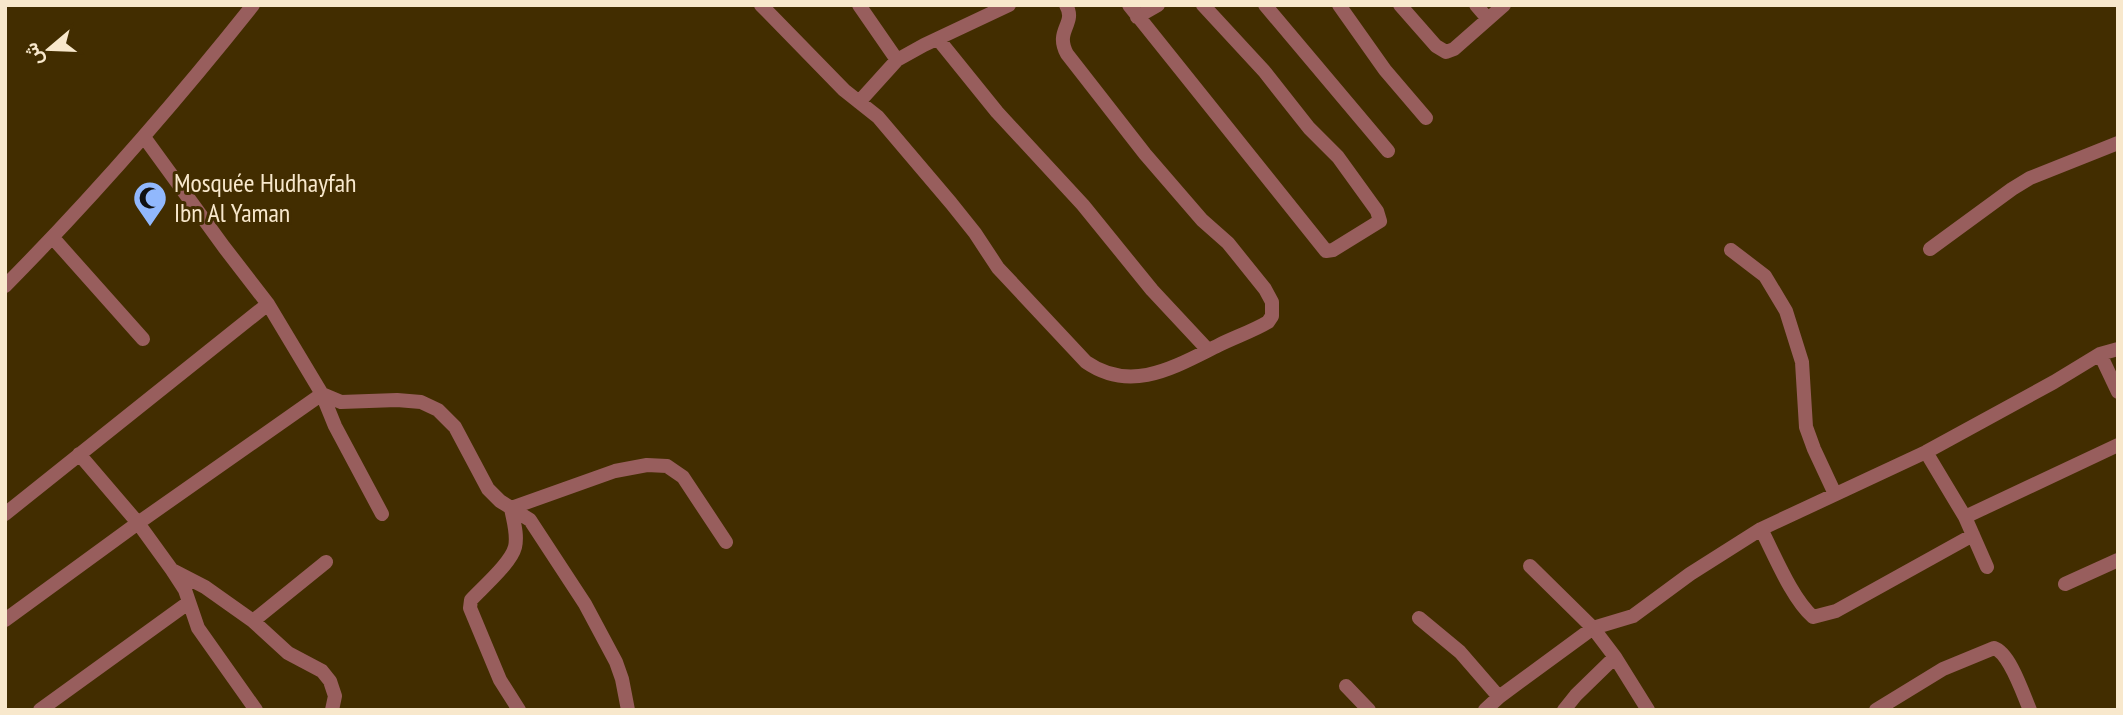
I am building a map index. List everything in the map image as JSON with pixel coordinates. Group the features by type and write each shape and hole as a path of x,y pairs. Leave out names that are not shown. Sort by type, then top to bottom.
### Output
{"street":[{"path":"5,286 53,238 144,137 253,5"},
{"path":"761,5 844,90 878,117 975,233 1013,286 1086,362 1113,376 1152,374 1174,368 1268,322 1272,316 1272,302 1265,289 1228,243 1202,220 1145,154 1068,54 1062,37 1070,19 1066,5"},
{"path":"859,5 897,60"},
{"path":"859,102 897,60 1009,5"},
{"path":"1157,5 1133,11 1326,251 1333,250 1380,221 1377,211 1338,157 1309,128 1264,71 1203,5"},
{"path":"1265,5 1388,151"},
{"path":"1339,5 1385,70 1426,118"},
{"path":"1400,5 1436,46 1446,52 1454,49 1504,5"},
{"path":"1476,5 1488,19"},
{"path":"938,38 997,113 1083,205 1152,290 1208,350"},
{"path":"144,137 268,304 322,394 335,426 382,514"},
{"path":"1930,249 2030,178 2118,142"},
{"path":"53,238 143,339"},
{"path":"1731,250 1765,276 1786,311 1802,362 1806,427 1835,494"},
{"path":"5,514 268,304"},
{"path":"1485,710 1593,628 1633,616 1690,574 1761,529 1926,452 2100,354 2118,349"},
{"path":"2100,354 2118,392"},
{"path":"322,394 341,402 421,402 438,410 454,426 488,489 500,501 530,520 585,604 616,662 628,710"},
{"path":"5,620 322,394"},
{"path":"1965,517 2118,445"},
{"path":"1926,452 1965,517 1987,567"},
{"path":"79,454 138,523 173,570 185,590 198,628 256,710"},
{"path":"511,508 615,471 647,465 667,466 683,477 726,542"},
{"path":"511,508 516,530 516,545 512,555 471,600 470,608 500,680 519,710"},
{"path":"1761,529 1796,596 1813,618 1836,611 1973,535"},
{"path":"2065,584 2118,560"},
{"path":"253,621 326,562"},
{"path":"1530,566 1593,628 1615,657 1647,710"},
{"path":"173,570 205,587 253,621 288,653 322,671 330,681 335,696 332,710"},
{"path":"40,710 188,603"},
{"path":"1419,618 1460,652 1499,697"},
{"path":"1876,710 1943,669 1994,648 2000,649 2007,659 2030,710"},
{"path":"1564,710 1615,657"},
{"path":"1346,686 1369,710"}],"place":[{"name":"Mosquée Hudhayfah Ibn Al Yaman","path":"150,228"}]}
